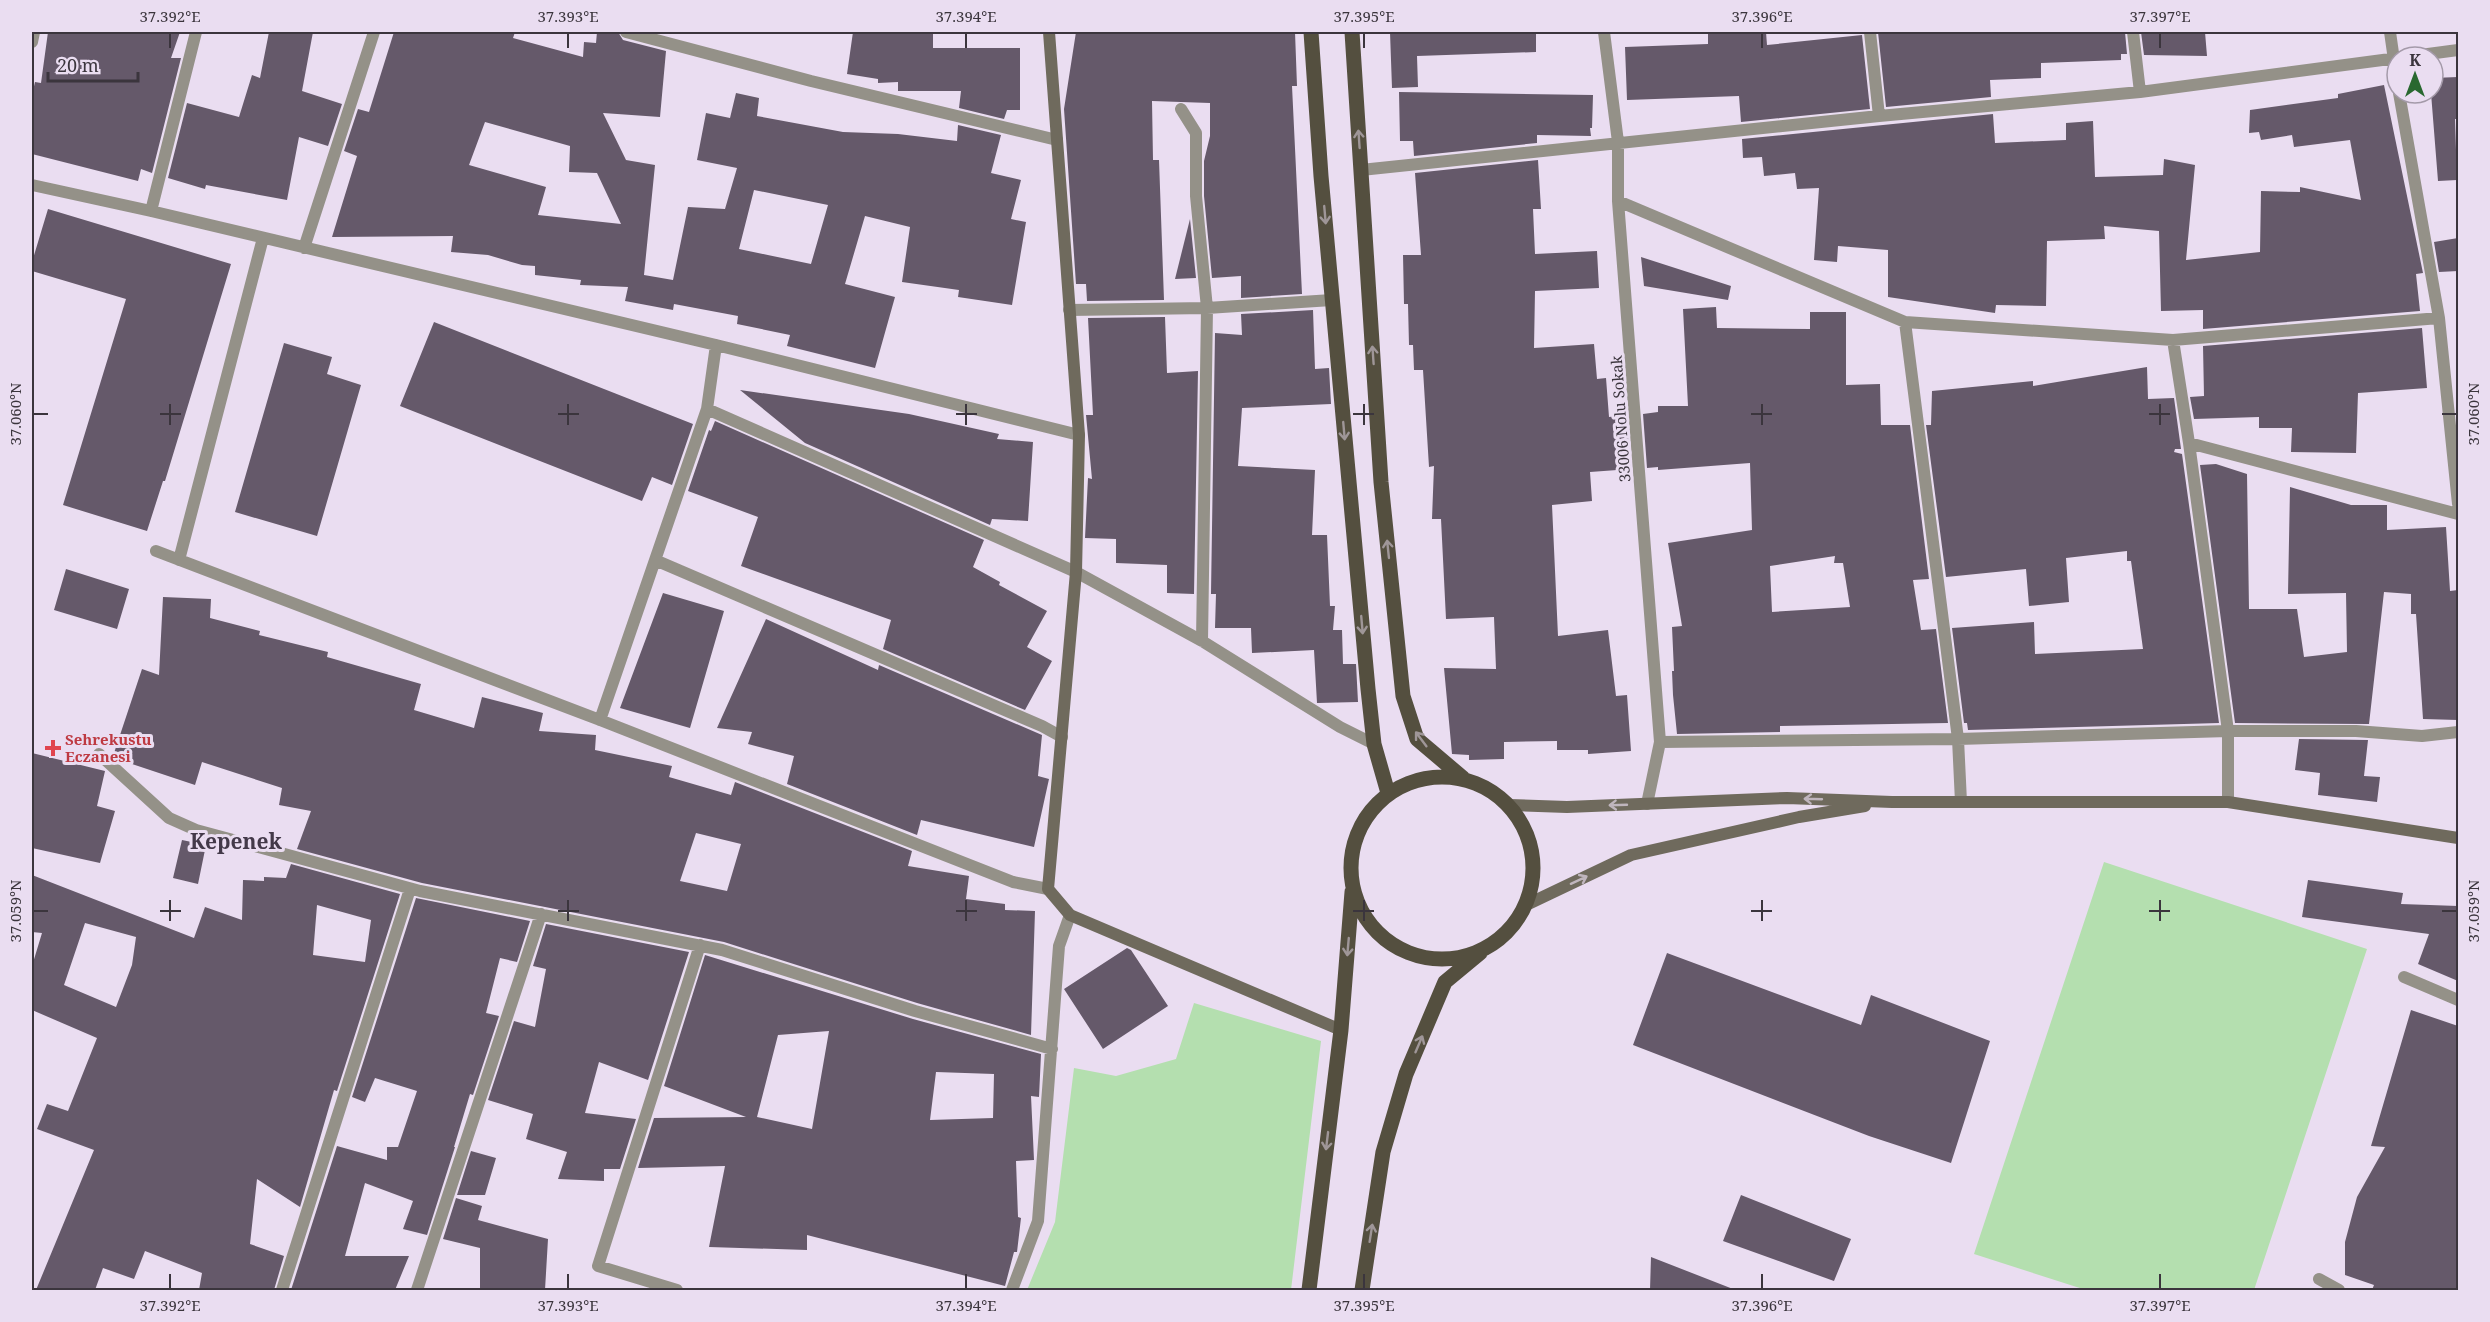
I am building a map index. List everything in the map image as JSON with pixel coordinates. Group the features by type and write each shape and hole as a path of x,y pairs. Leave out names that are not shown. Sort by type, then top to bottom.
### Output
{"main road":[{"path":"1049,32 1079,435 1076,572 1048,889 1070,915 1341,1030"},
{"path":"1311,32 1332,300 1374,744 1388,793"},
{"path":"1352,32 1381,482 1402,696 1417,739 1463,778"},
{"path":"1309,1290 1341,1030 1352,889 1351,853 1364,820 1388,793 1411,781 1437,776 1463,778 1488,788 1509,805 1524,827 1533,853 1533,880 1526,905 1510,929 1445,982 1406,1074 1383,1152 1362,1290"},
{"path":"1509,805 1567,807 1787,798 1892,802 2228,802 2458,838"},
{"path":"1526,905 1631,855 1799,817 1892,802"},
{"path":"1352,889 1363,915 1382,936 1405,952 1433,959 1461,957 1488,947"}],"street":[{"path":"32,42 34,32"},
{"path":"151,211 196,32"},
{"path":"304,248 374,32"},
{"path":"626,32 811,81 1057,140"},
{"name":"33006 Nolu Sokak","path":"1604,32 1618,142 1618,201 1660,742 1647,804"},
{"path":"1870,32 1879,116"},
{"path":"2133,32 2140,92"},
{"path":"1361,170 1618,142 2140,92 2385,58"},
{"path":"2401,105 2439,318 2458,504"},
{"path":"1181,109 1196,133 1196,196 1207,308 1202,641"},
{"path":"32,185 717,345 1079,435"},
{"path":"1618,201 1905,322 2173,340 2439,318"},
{"path":"179,560 263,238"},
{"path":"1069,310 1207,308 1332,300"},
{"path":"1905,322 1958,739 1961,802"},
{"path":"2173,340 2228,731 2228,802"},
{"path":"600,720 707,409 717,345"},
{"path":"707,409 1076,572 1202,641 1340,727 1374,744"},
{"path":"2189,443 2458,514"},
{"path":"156,551 600,720 1013,882 1048,889"},
{"path":"655,560 1062,737"},
{"path":"1660,742 1958,739 2228,731 2356,731 2422,736 2458,732"},
{"path":"99,754 169,818 196,830 410,889 722,950 915,1011 1052,1050"},
{"path":"282,1290 410,889"},
{"path":"417,1290 541,914"},
{"path":"1012,1290 1038,1221 1059,946 1070,915"},
{"path":"677,1290 598,1266 700,945"},
{"path":"2404,977 2458,1000"},
{"path":"2319,1279 2339,1290"}],"green space":[{"path":"2104,862 2367,949 2254,1290 2086,1290 1974,1254"},
{"path":"1194,1003 1321,1041 1291,1290 1027,1290 1055,1222 1074,1068 1116,1076 1176,1059"}],"building":[{"path":"48,32 180,32 171,58 181,58 152,173 141,169 138,181 32,154 32,95 35,82 41,83"},
{"path":"269,32 313,32 302,91 342,104 328,146 299,137 287,200 206,185 205,189 168,178 187,103 239,117 252,75 260,78"},
{"path":"394,32 515,32 513,38 583,57 584,42 596,43 597,32 618,32 623,40 666,51 660,117 603,113 626,160 655,165 644,275 673,280 688,207 725,209 737,168 697,160 706,113 730,118 736,93 759,98 757,116 843,132 898,134 957,141 958,125 1001,135 991,173 1021,180 1011,219 1026,222 1012,305 958,297 959,290 902,282 910,227 865,216 845,284 895,297 875,368 787,346 790,335 737,324 738,316 674,304 673,310 625,301 628,287 580,285 581,280 535,275 535,266 522,265 488,255 451,252 453,236 332,237 357,156 344,151 358,109 369,112","holes":["485,122 570,146 569,172 597,173 621,224 538,215 546,187 469,165","754,190 828,205 811,264 739,249"]},
{"path":"853,32 933,32 933,48 1020,48 1020,110 1007,110 1004,119 959,108 961,91 898,91 898,82 878,83 878,79 847,74"},
{"path":"1076,32 1295,32 1297,86 1292,86 1302,294 1241,298 1241,276 1212,278 1204,196 1204,161 1210,136 1210,103 1152,101 1153,160 1159,160 1164,300 1087,301 1086,284 1076,284 1064,109"},
{"path":"1390,32 1536,32 1536,52 1417,56 1418,87 1392,88"},
{"path":"1708,32 1766,32 1767,45 1862,35 1870,109 1741,122 1739,96 1627,100 1625,47 1708,44"},
{"path":"1878,32 2125,32 2127,54 2121,54 2121,60 2041,63 2041,78 1990,80 1991,97 1886,107"},
{"path":"2141,32 2205,32 2207,56 2144,55"},
{"path":"2458,77 2458,119 2455,119 2457,180 2438,181 2432,105 2445,105 2445,78"},
{"path":"2384,85 2385,105 2388,105 2423,273 2416,274 2420,311 2203,329 2203,310 2161,311 2159,231 2104,226 2105,239 2047,241 2046,306 1996,305 1995,313 1888,297 1888,250 1838,246 1837,262 1814,260 1819,188 1797,189 1795,173 1764,176 1762,157 1743,158 1742,139 1993,114 1995,143 2066,140 2066,123 2093,121 2095,177 2163,175 2164,159 2195,165 2186,260 2260,252 2261,191 2300,192 2300,187 2361,200 2350,140 2294,147 2292,135 2261,140 2259,132 2249,133 2250,110 2338,98 2338,94"},
{"path":"1399,92 1593,95 1591,136 1537,135 1537,143 1414,156 1413,141 1400,141"},
{"path":"1538,160 1541,209 1533,209 1535,254 1597,251 1599,288 1535,291 1534,348 1594,344 1597,379 1606,378 1609,417 1626,415 1631,469 1590,472 1592,501 1552,505 1558,636 1608,630 1616,696 1627,695 1631,751 1588,754 1588,750 1557,750 1557,741 1504,742 1504,759 1469,760 1469,755 1452,754 1444,668 1496,669 1494,617 1446,619 1441,519 1432,519 1434,466 1429,467 1423,370 1414,370 1413,345 1409,345 1408,304 1404,304 1403,255 1421,255 1415,173"},
{"path":"48,209 231,264 165,481 163,481 147,531 63,505 126,299 32,271 32,262"},
{"path":"1190,219 1196,278 1175,279"},
{"path":"2458,238 2458,271 2439,272 2434,242"},
{"path":"1641,257 1731,286 1728,300 1644,286"},
{"path":"1716,307 1717,328 1810,329 1810,312 1846,312 1846,385 1880,384 1881,425 1910,425 1929,579 1913,580 1921,630 1936,629 1948,723 1780,726 1780,732 1677,734 1673,695 1672,627 1682,626 1668,543 1752,530 1750,463 1658,470 1658,467 1647,468 1643,414 1658,412 1658,406 1688,406 1683,309","holes":["1835,556 1834,563 1843,563 1850,607 1772,612 1770,566"]},
{"path":"1313,310 1315,369 1329,368 1331,404 1242,408 1238,466 1315,470 1312,535 1327,535 1330,606 1335,606 1333,630 1342,630 1343,664 1356,664 1358,702 1317,703 1314,650 1252,653 1251,628 1215,628 1216,594 1211,594 1215,333 1242,335 1241,314"},
{"path":"1165,317 1167,373 1198,371 1194,594 1167,593 1167,565 1116,563 1116,539 1085,538 1088,478 1092,479 1086,415 1093,415 1088,318"},
{"path":"434,322 693,424 672,485 652,477 642,501 400,406"},
{"path":"2422,328 2427,388 2358,393 2356,453 2291,452 2292,428 2259,428 2259,417 2194,419 2190,397 2204,396 2203,346"},
{"path":"284,343 332,357 327,374 361,385 317,536 235,512"},
{"path":"2147,367 2148,399 2174,398 2181,449 2175,449 2174,452 2182,454 2219,723 1968,730 1967,723 1964,723 1952,628 2034,622 2035,654 2143,649 2131,561 2127,561 2127,551 2066,558 2069,602 2029,606 2026,569 1946,577 1926,425 1931,425 1932,391 2033,381 2033,386"},
{"path":"740,390 909,414 999,434 997,439 1033,442 1028,521 992,519 990,525 805,443"},
{"path":"715,421 984,540 973,567 1000,582 999,585 1047,611 1027,647 1052,661 1025,710 883,649 891,620 741,566 758,517 688,491 709,430 711,431"},
{"path":"2216,464 2247,474 2249,609 2297,609 2304,657 2347,652 2346,593 2288,594 2290,487 2351,505 2387,505 2387,530 2446,527 2450,591 2458,590 2458,720 2423,719 2416,614 2411,614 2411,594 2384,592 2369,724 2235,723 2200,465"},
{"path":"66,569 129,589 117,629 54,610"},
{"path":"663,593 724,611 690,728 620,708"},
{"path":"163,597 211,599 210,618 260,631 259,635 328,652 327,657 421,684 414,710 474,728 482,697 543,713 539,731 596,735 595,750 672,766 669,777 731,795 735,782 912,851 908,866 969,876 966,899 1005,904 1005,910 1035,911 1031,1035 917,1003 724,942 422,883 297,849 311,811 279,805 282,788 202,762 195,785 113,756 142,669 159,675","holes":["696,833 741,844 727,891 680,881"]},
{"path":"766,619 878,670 879,665 1042,735 1038,776 1049,779 1034,847 921,820 917,835 787,784 794,756 748,744 752,732 717,728"},
{"path":"2299,739 2368,740 2364,776 2380,777 2377,802 2318,795 2320,773 2295,770"},
{"path":"32,753 105,771 97,806 115,811 100,863 32,848"},
{"path":"182,840 206,845 198,884 173,878"},
{"path":"291,864 400,894 337,1091 334,1090 300,1207 257,1179 250,1244 284,1256 274,1290 199,1290 202,1273 145,1251 134,1279 103,1268 95,1290 36,1290 94,1150 37,1129 47,1104 68,1111 97,1038 32,1010 32,966 42,933 32,932 32,875 194,938 205,907 242,920 243,880 264,881 264,877 286,878","holes":["317,905 371,920 365,962 313,955","85,923 136,937 132,965 116,1007 64,985"]},
{"path":"2308,880 2403,893 2401,904 2458,906 2458,981 2418,964 2429,934 2302,917"},
{"path":"416,898 530,921 517,962 500,958 486,1013 499,1016 473,1095 470,1094 427,1235 403,1229 413,1201 365,1183 345,1256 409,1256 395,1290 291,1290 337,1146 387,1160 387,1147 398,1147 417,1091 375,1078 365,1102 352,1097"},
{"path":"546,924 689,952 648,1080 599,1062 585,1113 636,1119 620,1169 604,1169 604,1181 558,1179 567,1152 526,1139 533,1114 488,1100 514,1021 535,1027 546,969 533,966"},
{"path":"1127,948 1131,950 1168,1006 1103,1049 1064,989"},
{"path":"1667,953 1861,1025 1871,995 1990,1041 1951,1163 1869,1136 1633,1045"},
{"path":"705,955 913,1019 1041,1054 1039,1097 1031,1096 1034,1160 1016,1161 1018,1217 1021,1218 1017,1252 1014,1252 1005,1286 807,1235 807,1250 709,1247 725,1166 638,1168 654,1118 746,1117 664,1086","holes":["829,1031 812,1129 757,1117 778,1035","936,1072 994,1074 993,1118 930,1120"]},
{"path":"2411,1010 2458,1026 2458,1290 2372,1290 2374,1285 2345,1275 2345,1242 2357,1197 2385,1147 2371,1146"},
{"path":"471,1151 496,1158 485,1195 457,1195"},
{"path":"1741,1195 1851,1239 1834,1281 1723,1241"},
{"path":"456,1198 482,1206 478,1220 548,1239 545,1290 480,1290 480,1248 443,1239"},
{"path":"1651,1257 1733,1289 1650,1290"}],"place":[{"name":"Sehrekustu Eczanesi","path":"53,748"}],"district":[{"name":"Kepenek","path":"236,841"}]}
